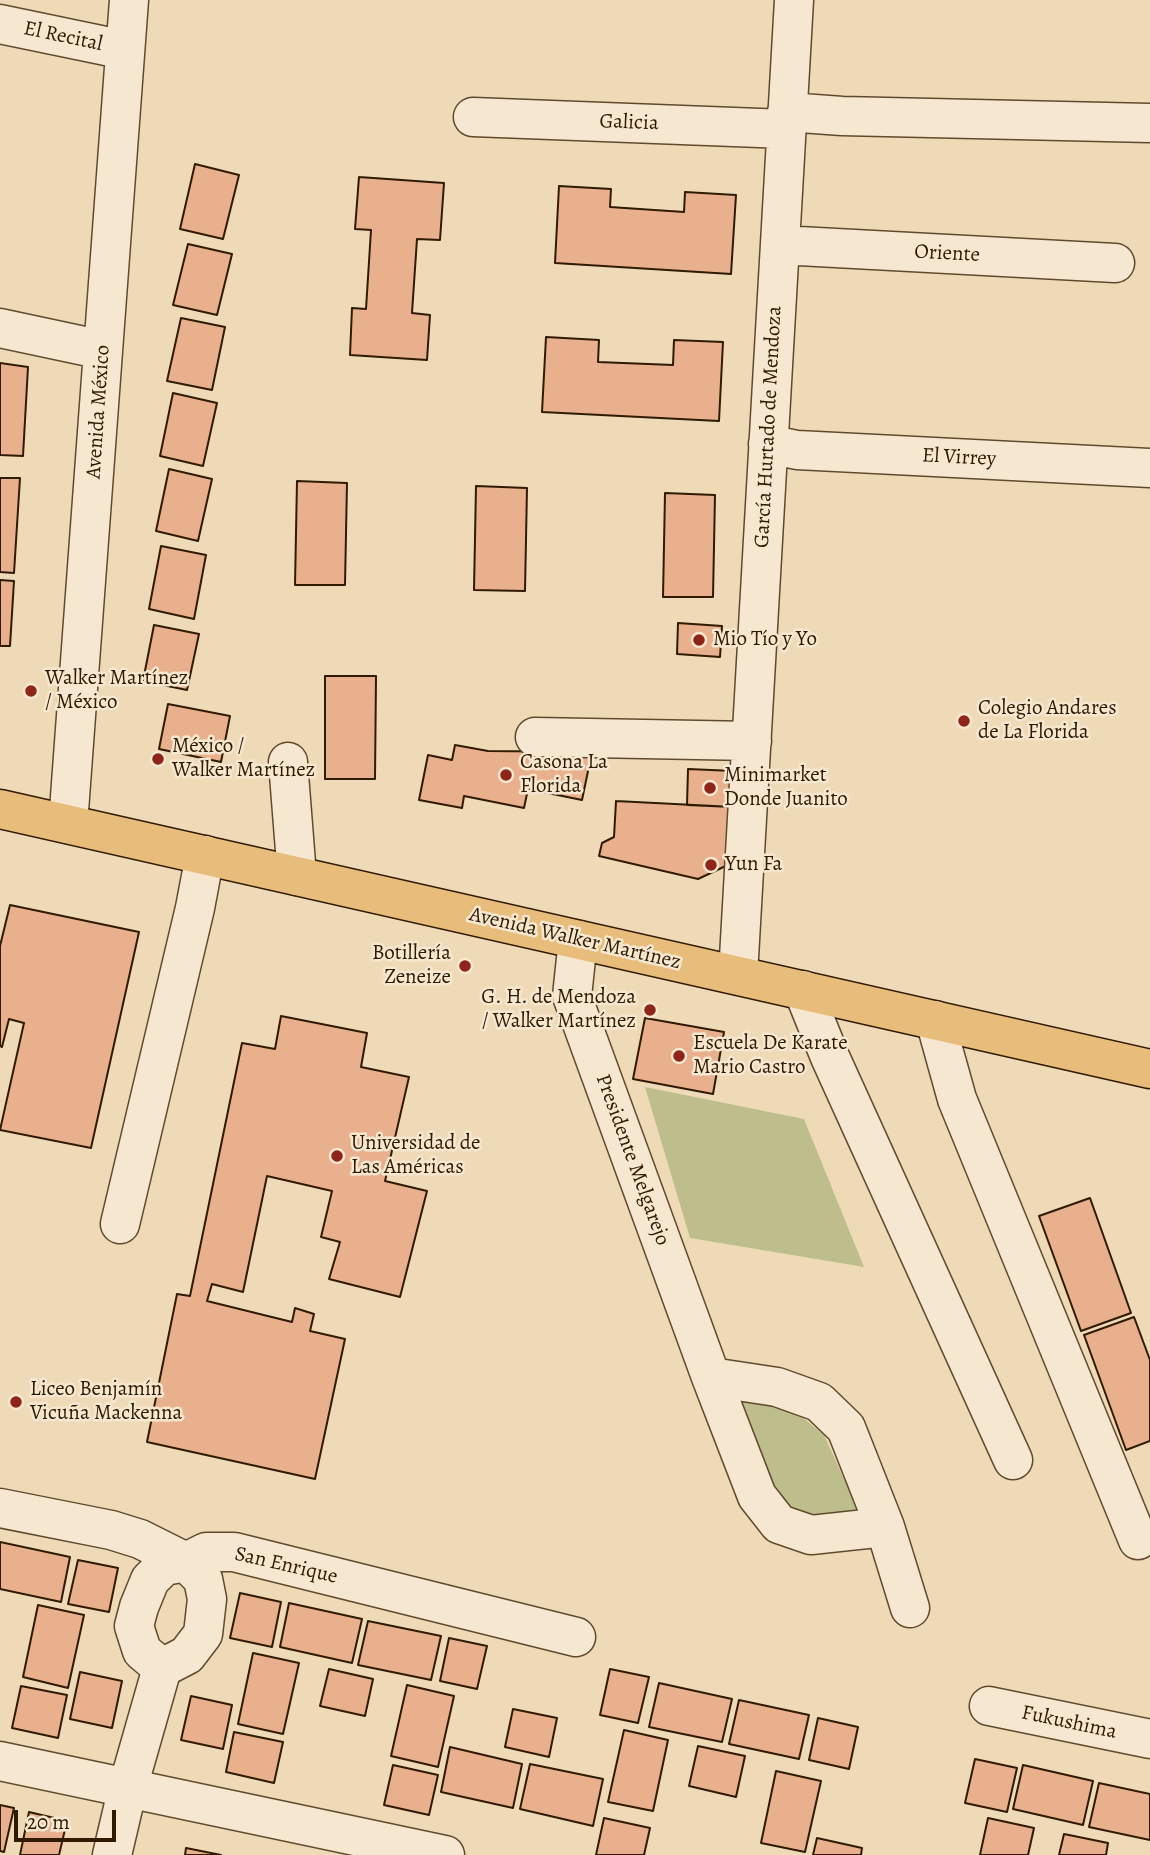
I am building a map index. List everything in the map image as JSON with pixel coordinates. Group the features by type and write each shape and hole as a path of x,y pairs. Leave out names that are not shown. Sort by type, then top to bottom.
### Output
{"main road":[{"name":"Avenida Walker Martínez","path":"0,809 1150,1069"}],"street":[{"name":"Avenida México","path":"68,824 129,0"},
{"name":"García Hurtado de Mendoza","path":"738,975 794,0"},
{"name":"El Recital","path":"0,24 125,50"},
{"path":"787,120 842,116 1150,123"},
{"name":"Galicia","path":"473,117 787,120"},
{"name":"Oriente","path":"780,245 1115,262"},
{"path":"0,328 103,350"},
{"name":"El Virrey","path":"768,444 797,450 1150,468"},
{"path":"535,737 752,741"},
{"path":"288,762 297,876"},
{"path":"120,1224 195,908 205,855"},
{"name":"Presidente Melgarejo","path":"578,940 572,996 757,1496 779,1524 810,1535 885,1527"},
{"path":"803,990 836,1070 1013,1461"},
{"path":"935,1020 957,1099 1138,1540"},
{"path":"711,1377 777,1387 819,1402 846,1428 885,1527 911,1608"},
{"path":"0,1508 140,1538 186,1562 203,1578 207,1599 203,1634 187,1655 162,1668 128,1787 112,1855"},
{"name":"San Enrique","path":"186,1562 206,1552 234,1552 576,1637"},
{"path":"162,1668 142,1651 135,1626 139,1606 150,1580 164,1566 186,1562"},
{"name":"Fukushima","path":"989,1706 1150,1740"},
{"path":"0,1761 445,1855"}],"green space":[{"path":"645,1087 804,1119 864,1267 690,1238"},
{"path":"733,1397 796,1412 824,1435 859,1512 804,1522 776,1505"}],"building":[{"path":"195,164 239,175 223,239 180,229"},
{"path":"359,177 444,183 440,240 417,239 412,313 430,315 427,360 350,355 352,308 366,309 371,230 355,229"},
{"path":"559,186 611,189 610,207 684,212 685,192 736,195 731,274 555,263"},
{"path":"188,244 232,254 217,315 173,305"},
{"path":"181,318 225,327 212,390 167,381"},
{"path":"546,337 599,340 598,362 673,365 674,340 723,342 719,421 542,412"},
{"path":"0,363 28,367 23,456 0,455"},
{"path":"173,393 217,403 203,466 160,456"},
{"path":"169,469 212,479 198,541 156,531"},
{"path":"0,478 20,478 14,573 0,572"},
{"path":"297,481 347,483 345,585 295,585"},
{"path":"476,486 527,488 525,591 474,590"},
{"path":"665,493 715,495 713,597 663,597"},
{"path":"161,546 206,555 194,619 149,609"},
{"path":"0,580 14,581 10,646 0,646"},
{"name":"Mio Tío y Yo","path":"678,623 722,626 720,657 677,654"},
{"path":"154,625 199,634 187,690 143,681"},
{"path":"325,676 376,676 375,779 325,779"},
{"path":"168,704 230,716 221,762 159,749"},
{"name":"Casona La Florida","path":"455,745 488,751 592,752 582,800 528,789 524,808 464,796 462,808 419,800 428,755 452,760"},
{"name":"Minimarket Donde Juanito","path":"688,769 734,771 733,807 687,805"},
{"path":"616,801 733,807 730,864 698,879 599,856 602,843 614,837"},
{"path":"10,905 139,932 91,1148 0,1130 24,1023 9,1019 2,1047 0,1046 0,946"},
{"path":"281,1016 367,1033 361,1067 409,1077 385,1181 427,1191 400,1297 329,1279 340,1242 321,1237 332,1191 267,1176 243,1292 212,1284 207,1301 292,1322 295,1308 314,1314 310,1331 345,1339 315,1479 147,1442 177,1294 190,1296 242,1043 275,1049"},
{"name":"Escuela De Karate Mario Castro","path":"645,1018 724,1032 713,1094 633,1079"},
{"path":"1090,1198 1131,1313 1081,1331 1039,1216"},
{"path":"1134,1317 1150,1360 1150,1441 1126,1450 1084,1335"},
{"path":"0,1542 70,1557 61,1602 0,1589"},
{"path":"78,1560 118,1568 109,1612 68,1604"},
{"path":"240,1593 281,1602 272,1647 230,1638"},
{"path":"289,1603 362,1619 352,1663 280,1647"},
{"path":"38,1605 84,1615 68,1688 23,1677"},
{"path":"368,1621 441,1636 431,1680 358,1665"},
{"path":"449,1638 487,1646 477,1689 440,1681"},
{"path":"253,1653 299,1663 283,1734 238,1724"},
{"path":"329,1669 373,1679 365,1716 320,1706"},
{"path":"610,1669 649,1677 638,1723 600,1715"},
{"path":"80,1672 122,1681 112,1728 70,1719"},
{"path":"659,1683 732,1699 722,1742 649,1727"},
{"path":"407,1685 454,1696 438,1767 391,1756"},
{"path":"21,1686 67,1695 58,1738 12,1728"},
{"path":"191,1696 232,1705 223,1749 181,1740"},
{"path":"739,1700 809,1715 799,1759 729,1744"},
{"path":"513,1709 557,1718 549,1757 505,1747"},
{"path":"818,1718 858,1727 849,1769 809,1760"},
{"path":"624,1730 668,1740 653,1811 608,1802"},
{"path":"234,1732 283,1742 274,1783 226,1772"},
{"path":"698,1746 745,1756 736,1797 689,1786"},
{"path":"450,1747 522,1764 513,1808 441,1792"},
{"path":"975,1759 1017,1768 1007,1812 965,1803"},
{"path":"530,1764 603,1779 593,1826 520,1809"},
{"path":"393,1765 438,1775 429,1815 384,1805"},
{"path":"1023,1765 1093,1781 1083,1825 1013,1809"},
{"path":"776,1771 821,1781 805,1852 761,1843"},
{"path":"1099,1783 1150,1794 1150,1840 1089,1827"},
{"path":"0,1805 14,1808 4,1852 0,1851"},
{"path":"29,1812 67,1821 59,1855 20,1855"},
{"path":"604,1818 650,1828 644,1855 596,1855"},
{"path":"988,1818 1034,1828 1028,1855 980,1855"},
{"path":"1064,1834 1108,1843 1106,1855 1059,1855"},
{"path":"817,1838 862,1848 861,1855 813,1855"},
{"path":"186,1848 221,1855 185,1855"}],"place":[{"name":"Mio Tío y Yo","path":"699,640"},
{"name":"Walker Martínez / México","path":"31,691"},
{"name":"Colegio Andares de La Florida","path":"964,721"},
{"name":"México / Walker Martínez","path":"158,759"},
{"name":"Casona La Florida","path":"506,775"},
{"name":"Minimarket Donde Juanito","path":"710,788"},
{"name":"Yun Fa","path":"711,865"},
{"name":"Botillería Zeneize","path":"465,966"},
{"name":"G. H. de Mendoza / Walker Martínez","path":"650,1010"},
{"name":"Escuela De Karate Mario Castro","path":"679,1056"},
{"name":"Universidad de Las Américas","path":"337,1156"},
{"name":"Liceo Benjamín Vicuña Mackenna","path":"16,1402"}]}
